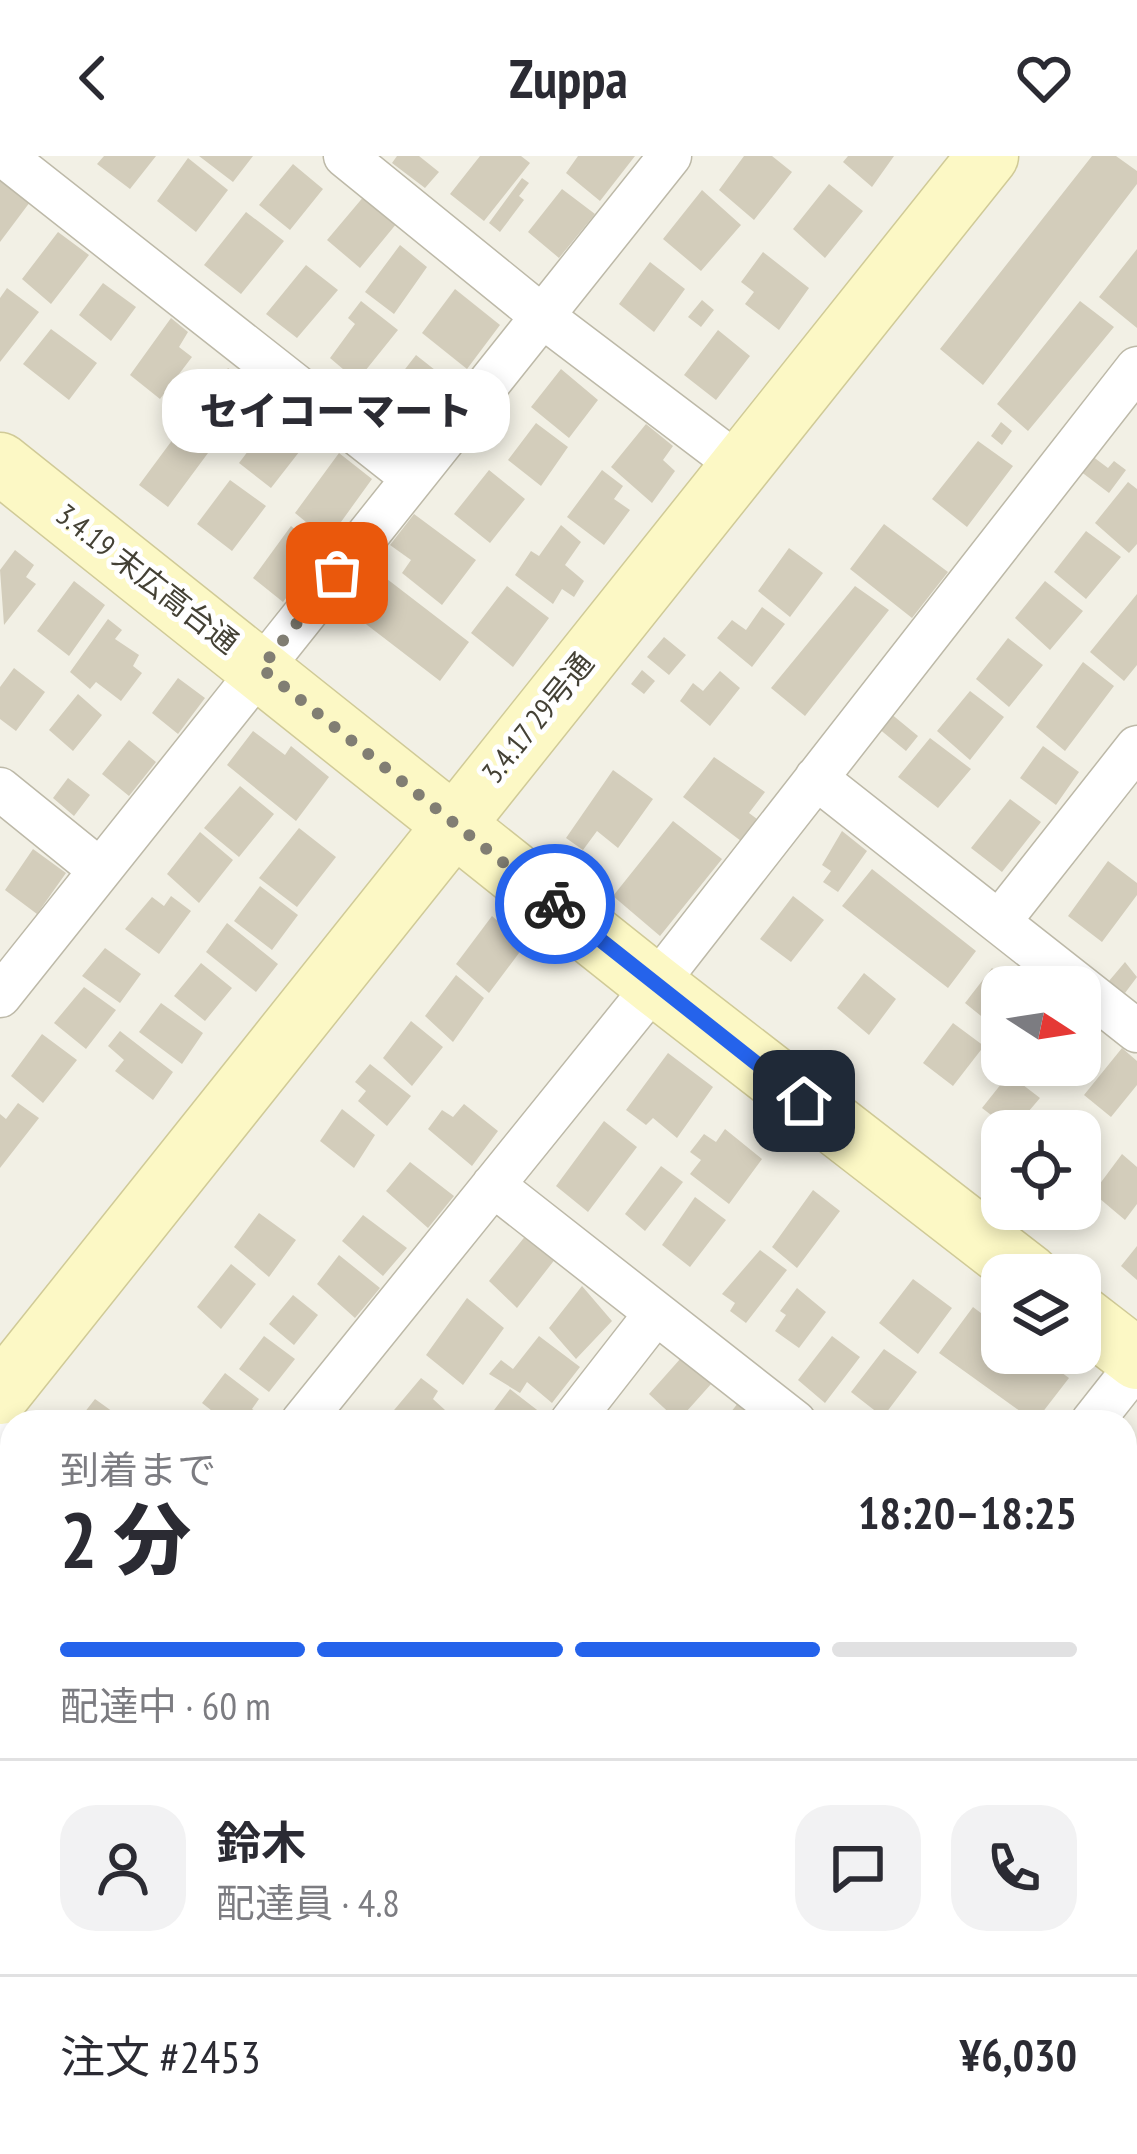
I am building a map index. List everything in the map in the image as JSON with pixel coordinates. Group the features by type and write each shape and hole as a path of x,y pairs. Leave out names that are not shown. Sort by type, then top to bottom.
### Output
{"street":[{"path":"4,156 412,478"},
{"path":"345,156 542,316 740,466"},
{"path":"0,996 670,156"},
{"name":"3.4.17 29号通","path":"0,1394 988,156"},
{"path":"312,1410 655,985 1137,368"},
{"name":"3.4.19 末広高台通","path":"0,463 655,985 1002,1254"},
{"path":"999,922 1137,747"},
{"path":"816,778 1137,1031"},
{"path":"0,790 100,870"},
{"path":"493,1185 780,1410"},
{"path":"580,1410 656,1312"},
{"path":"1101,1332 1137,1362 1101,1410"}],"building":[{"path":"104,156 156,156 130,189 97,164"},
{"path":"199,156 253,156 233,182"},
{"path":"397,156 419,156 439,172 425,188 392,163"},
{"path":"480,156 521,156 530,163 484,221 450,194"},
{"path":"578,156 635,156 600,201 566,173"},
{"path":"744,156 772,156 792,172 754,220 719,190"},
{"path":"848,156 894,156 872,187 843,162"},
{"path":"1092,156 1116,156 1137,171 1137,184 983,385 940,349"},
{"path":"188,158 228,190 196,232 157,201"},
{"path":"293,164 323,189 290,230 259,205"},
{"path":"522,178 529,183 519,196 524,200 500,232 489,223"},
{"path":"0,180 30,202 0,242"},
{"path":"829,184 863,211 825,258 793,229"},
{"path":"562,189 595,214 559,258 528,232"},
{"path":"702,190 741,225 701,271 663,239"},
{"path":"365,195 397,223 360,268 327,240"},
{"path":"246,212 284,241 241,294 204,265"},
{"path":"58,232 89,255 51,304 22,279"},
{"path":"400,245 427,267 394,314 365,292"},
{"path":"1137,249 1137,328 1099,297"},
{"path":"763,252 809,288 779,330 745,304 754,292 741,282"},
{"path":"650,262 685,289 654,332 619,304"},
{"path":"306,265 338,290 297,338 266,314"},
{"path":"103,283 136,307 111,341 79,315"},
{"path":"7,288 39,312 0,362 0,298"},
{"path":"455,289 500,325 467,369 422,333"},
{"path":"702,300 714,310 701,327 688,317"},
{"path":"361,301 398,330 357,381 330,358 355,324 348,318"},
{"path":"1080,301 1114,327 1028,431 997,404"},
{"path":"171,318 188,332 179,347 192,357 160,399 130,375"},
{"path":"51,329 97,363 69,400 23,364"},
{"path":"718,330 750,356 716,400 684,375"},
{"path":"416,355 435,370 424,386 444,402 419,437 378,404"},
{"path":"228,368 258,390 225,436 196,412"},
{"path":"561,369 598,400 569,438 531,407"},
{"path":"276,414 310,438 271,488 239,463"},
{"path":"1001,422 1012,431 1002,445 991,436"},
{"path":"536,423 568,447 541,486 508,460"},
{"path":"646,424 673,446 663,460 675,471 652,503 611,467"},
{"path":"179,431 208,453 168,507 139,485"},
{"path":"978,441 1013,466 967,527 932,499"},
{"path":"339,453 372,479 328,540 295,513"},
{"path":"1092,456 1108,468 1114,461 1126,470 1109,493 1080,471"},
{"path":"489,470 525,499 490,543 454,514"},
{"path":"602,470 623,486 614,499 630,510 604,545 567,517"},
{"path":"230,480 266,506 232,551 197,524"},
{"path":"1128,482 1137,489 1137,544 1129,553 1095,523"},
{"path":"414,514 476,560 442,605 402,573 411,560 390,545"},
{"path":"884,524 948,572 912,618 850,569"},
{"path":"561,525 581,542 565,565 584,581 574,597 562,589 553,604 515,575 531,551 539,556"},
{"path":"291,526 322,551 283,602 253,578"},
{"path":"1086,531 1121,557 1086,599 1054,572"},
{"path":"789,548 823,573 790,617 758,591"},
{"path":"15,550 34,565 26,577 36,584 4,625 0,570"},
{"path":"374,569 469,642 440,681 345,608"},
{"path":"74,581 105,605 69,656 37,631"},
{"path":"1045,581 1083,611 1050,650 1015,618"},
{"path":"507,586 549,618 513,667 471,633"},
{"path":"855,586 889,610 805,716 771,688"},
{"path":"1137,594 1137,665 1124,681 1090,652"},
{"path":"762,607 785,624 752,667 717,638 732,620 746,630"},
{"path":"108,619 122,630 115,639 139,655 133,666 142,673 121,701 96,682 90,689 70,672"},
{"path":"664,637 686,655 669,675 647,657"},
{"path":"1008,638 1043,665 1009,707 976,679"},
{"path":"1083,662 1114,686 1065,751 1036,727"},
{"path":"14,668 45,692 16,731 0,719 0,687"},
{"path":"642,670 655,681 644,694 631,684"},
{"path":"720,671 740,688 710,726 680,701 693,683 703,691"},
{"path":"178,678 205,698 178,734 152,713"},
{"path":"970,691 1004,717 970,760 937,731"},
{"path":"78,694 102,715 73,751 49,730"},
{"path":"890,713 918,736 906,751 878,728"},
{"path":"253,731 285,755 291,746 329,777 296,821 227,765"},
{"path":"930,738 971,769 938,808 898,777"},
{"path":"129,740 156,762 129,796 102,774"},
{"path":"1043,746 1079,772 1056,805 1020,778"},
{"path":"714,757 765,792 749,813 757,819 741,841 683,797"},
{"path":"613,770 653,799 618,848 597,831 583,850 566,838"},
{"path":"68,778 90,795 74,816 53,798"},
{"path":"240,786 274,814 239,857 204,828"},
{"path":"1010,799 1041,822 1002,872 971,848"},
{"path":"673,821 722,859 660,936 613,896"},
{"path":"299,828 336,857 297,907 259,878"},
{"path":"842,831 867,851 838,892 823,882 831,871 822,865"},
{"path":"200,832 233,860 199,903 167,874"},
{"path":"33,849 66,873 37,914 5,890"},
{"path":"1108,861 1137,883 1137,895 1102,942 1068,916"},
{"path":"872,869 976,951 948,988 842,906"},
{"path":"260,886 298,915 272,950 234,921"},
{"path":"171,896 191,911 159,954 125,929 152,897 164,906"},
{"path":"793,896 824,920 791,962 760,939"},
{"path":"492,916 525,945 489,993 456,964"},
{"path":"227,923 278,964 256,992 206,952"},
{"path":"105,948 141,974 120,1003 82,976"},
{"path":"1125,962 1137,977 1125,993 1109,981"},
{"path":"201,963 232,988 205,1021 174,996"},
{"path":"864,973 896,999 869,1035 837,1008"},
{"path":"456,975 484,998 453,1042 425,1016"},
{"path":"981,982 981,1016 965,1003"},
{"path":"84,987 116,1010 86,1049 54,1023"},
{"path":"161,1003 203,1033 182,1064 139,1032"},
{"path":"411,1021 443,1047 412,1086 383,1058"},
{"path":"953,1023 981,1044 953,1086 923,1063"},
{"path":"120,1031 173,1072 153,1100 115,1071 124,1060 108,1046"},
{"path":"42,1034 77,1060 43,1103 11,1076"},
{"path":"1122,1048 1137,1061 1137,1085 1111,1117 1084,1095 1091,1086 1101,1086 1101,1074"},
{"path":"668,1053 713,1087 677,1138 653,1118 646,1125 626,1110"},
{"path":"370,1064 411,1096 387,1126 358,1101 366,1091 355,1082"},
{"path":"999,1086 1024,1086 1040,1098 1030,1110 982,1108"},
{"path":"18,1103 39,1118 0,1168 0,1114 6,1119"},
{"path":"464,1104 498,1131 472,1166 428,1129 442,1110 453,1117"},
{"path":"342,1109 375,1135 354,1168 320,1141"},
{"path":"604,1121 637,1147 588,1212 556,1186"},
{"path":"725,1129 762,1159 729,1204 690,1174 701,1160 690,1152 704,1134 716,1142"},
{"path":"1122,1154 1137,1167 1137,1204 1125,1220 1101,1200 1101,1182"},
{"path":"410,1162 454,1196 428,1228 386,1191"},
{"path":"661,1166 683,1182 645,1231 625,1214"},
{"path":"813,1190 840,1211 797,1268 772,1247"},
{"path":"695,1197 726,1220 690,1267 662,1245"},
{"path":"259,1213 296,1240 269,1277 234,1247"},
{"path":"363,1215 407,1248 383,1276 342,1241"},
{"path":"527,1234 556,1258 517,1308 489,1281"},
{"path":"1137,1246 1137,1280 1121,1266"},
{"path":"760,1250 787,1270 746,1323 730,1311 735,1303 722,1294"},
{"path":"339,1255 380,1288 355,1318 317,1284"},
{"path":"231,1264 256,1284 221,1329 197,1307"},
{"path":"913,1279 952,1308 918,1354 879,1323"},
{"path":"582,1286 612,1321 576,1359 549,1328"},
{"path":"797,1288 826,1312 799,1348 775,1331 786,1315 780,1311"},
{"path":"293,1295 318,1315 294,1345 269,1324"},
{"path":"467,1298 504,1328 463,1385 426,1355"},
{"path":"973,1307 981,1313 981,1374 1064,1374 1069,1378 1044,1410 1018,1410 939,1353"},
{"path":"264,1336 295,1359 269,1392 239,1369"},
{"path":"539,1336 580,1367 552,1403 527,1382 520,1393 489,1374 501,1360 513,1369"},
{"path":"832,1336 860,1357 825,1403 798,1380"},
{"path":"884,1349 917,1372 888,1410 874,1410 851,1392"},
{"path":"681,1358 712,1383 688,1410 666,1410 649,1394"},
{"path":"225,1373 259,1399 253,1410 211,1410 202,1403"},
{"path":"421,1378 438,1391 433,1399 445,1410 394,1410"},
{"path":"510,1389 537,1410 494,1410"},
{"path":"742,1398 758,1410 732,1410"},
{"path":"95,1399 110,1410 86,1410"}],"way so far":[{"path":"337,573 261,668 555,904"}],"place":[{"name":"セイコーマート","path":"337,573"}],"route":[{"path":"555,904 804,1101"}]}
